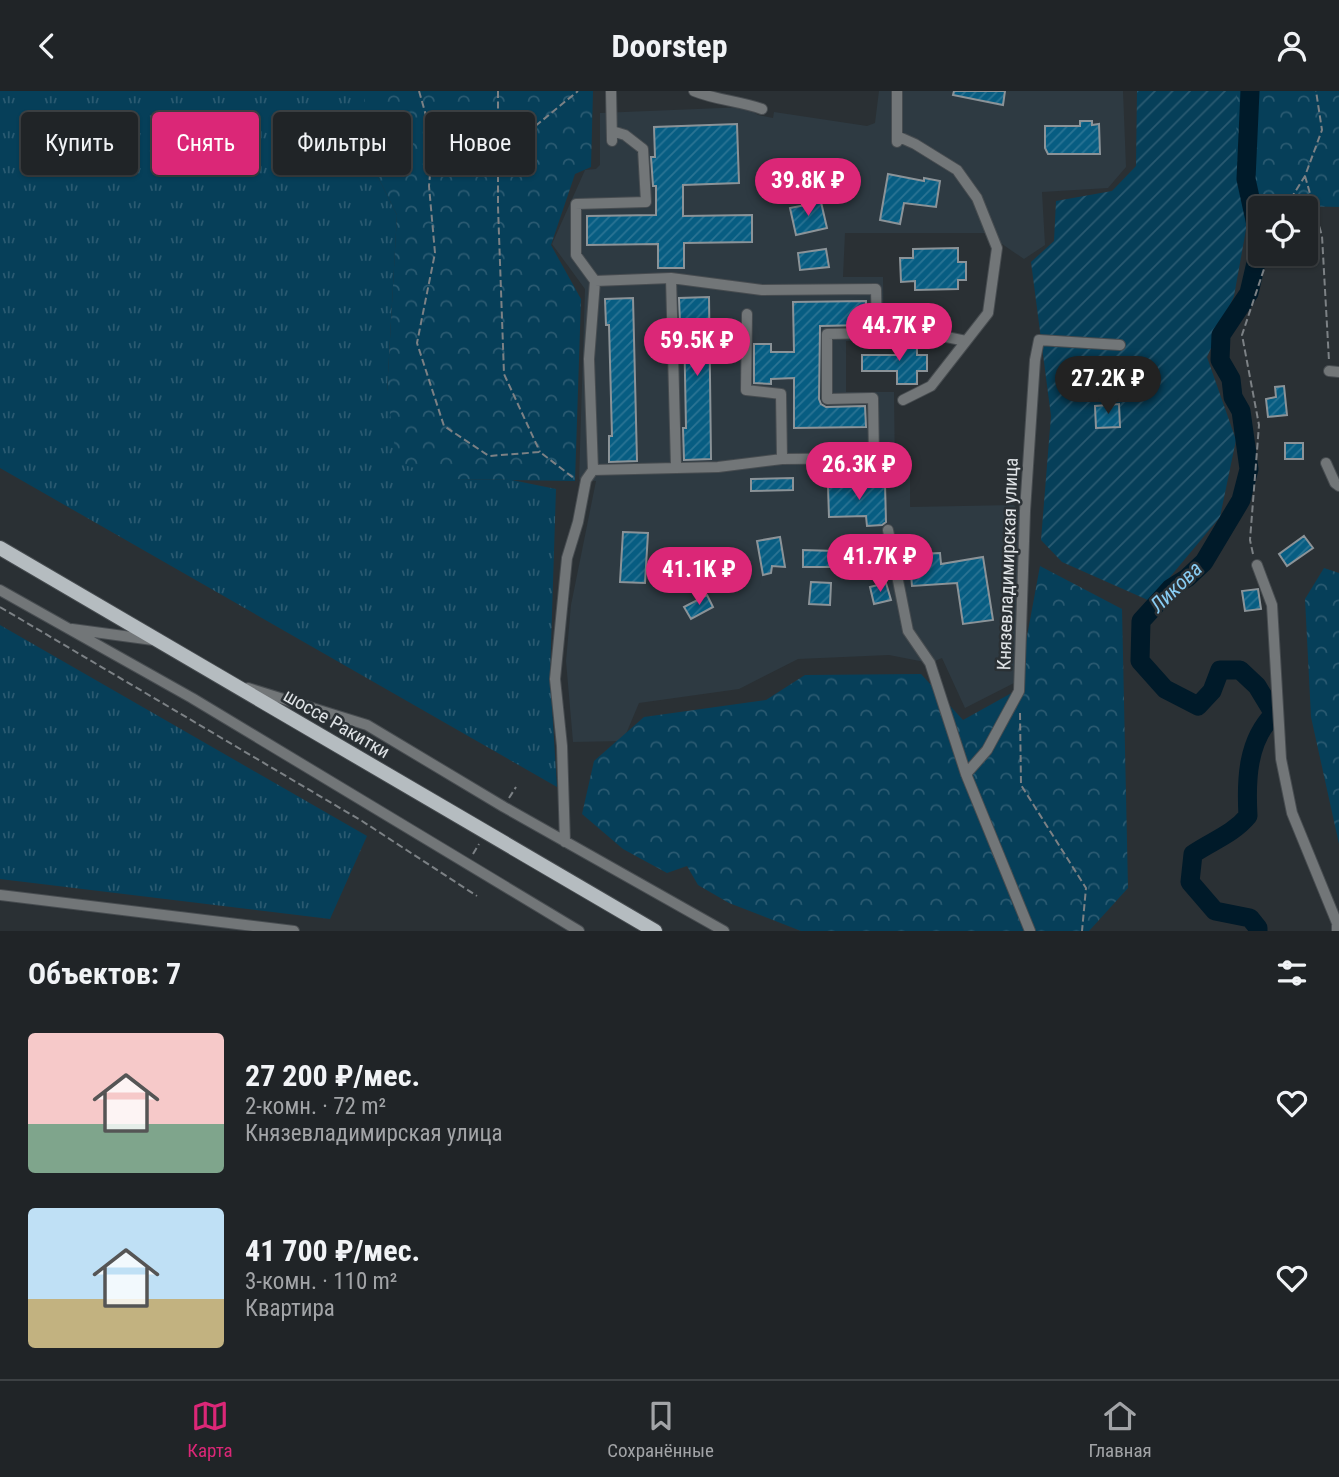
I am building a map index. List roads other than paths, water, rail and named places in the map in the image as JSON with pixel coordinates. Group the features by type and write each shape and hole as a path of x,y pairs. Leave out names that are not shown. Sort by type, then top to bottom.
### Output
{"main road":[{"name":"шоссе Ракитки","path":"0,548 654,931"}],"street":[{"path":"565,842 562,746 555,679 567,558 585,487 593,470 589,359 596,281 576,254 576,204 646,202 643,149 625,135 612,136 611,91"},
{"path":"694,91 713,99 745,97 762,109"},
{"path":"897,91 897,139 915,144 957,170 977,198 997,248 988,313 931,386 904,401"},
{"path":"596,281 671,278 762,290 876,289 877,333 827,334 827,399 873,398 874,458"},
{"path":"671,278 676,466"},
{"path":"747,314 746,390 781,394 782,459"},
{"path":"898,327 966,341"},
{"name":"Князевладимирская улица","path":"966,774 987,750 1019,691 1025,512 1035,360 1039,340 1120,345"},
{"path":"593,470 718,467 782,459 891,458"},
{"path":"1326,463 1339,486"},
{"path":"888,530 908,631 930,663 966,774 1030,931"},
{"path":"1256,565 1272,605 1280,759 1292,813 1337,923 1337,931"},
{"path":"0,590 192,698 579,931"},
{"path":"66,628 159,641"},
{"path":"231,683 367,725 565,842 724,931"},
{"path":"0,895 256,929 294,931"}],"waterway":[{"name":"Ликова","path":"1250,91 1246,179 1258,234 1258,254 1249,293 1221,335 1220,360 1231,379 1233,397 1241,411 1249,469 1241,500 1204,562 1171,588 1141,621 1140,661 1165,689 1198,706 1212,691 1220,670 1240,670 1257,686 1274,714 1258,736 1253,749 1248,775 1248,816 1229,833 1193,854 1190,882 1215,911 1250,918 1258,931"}]}
